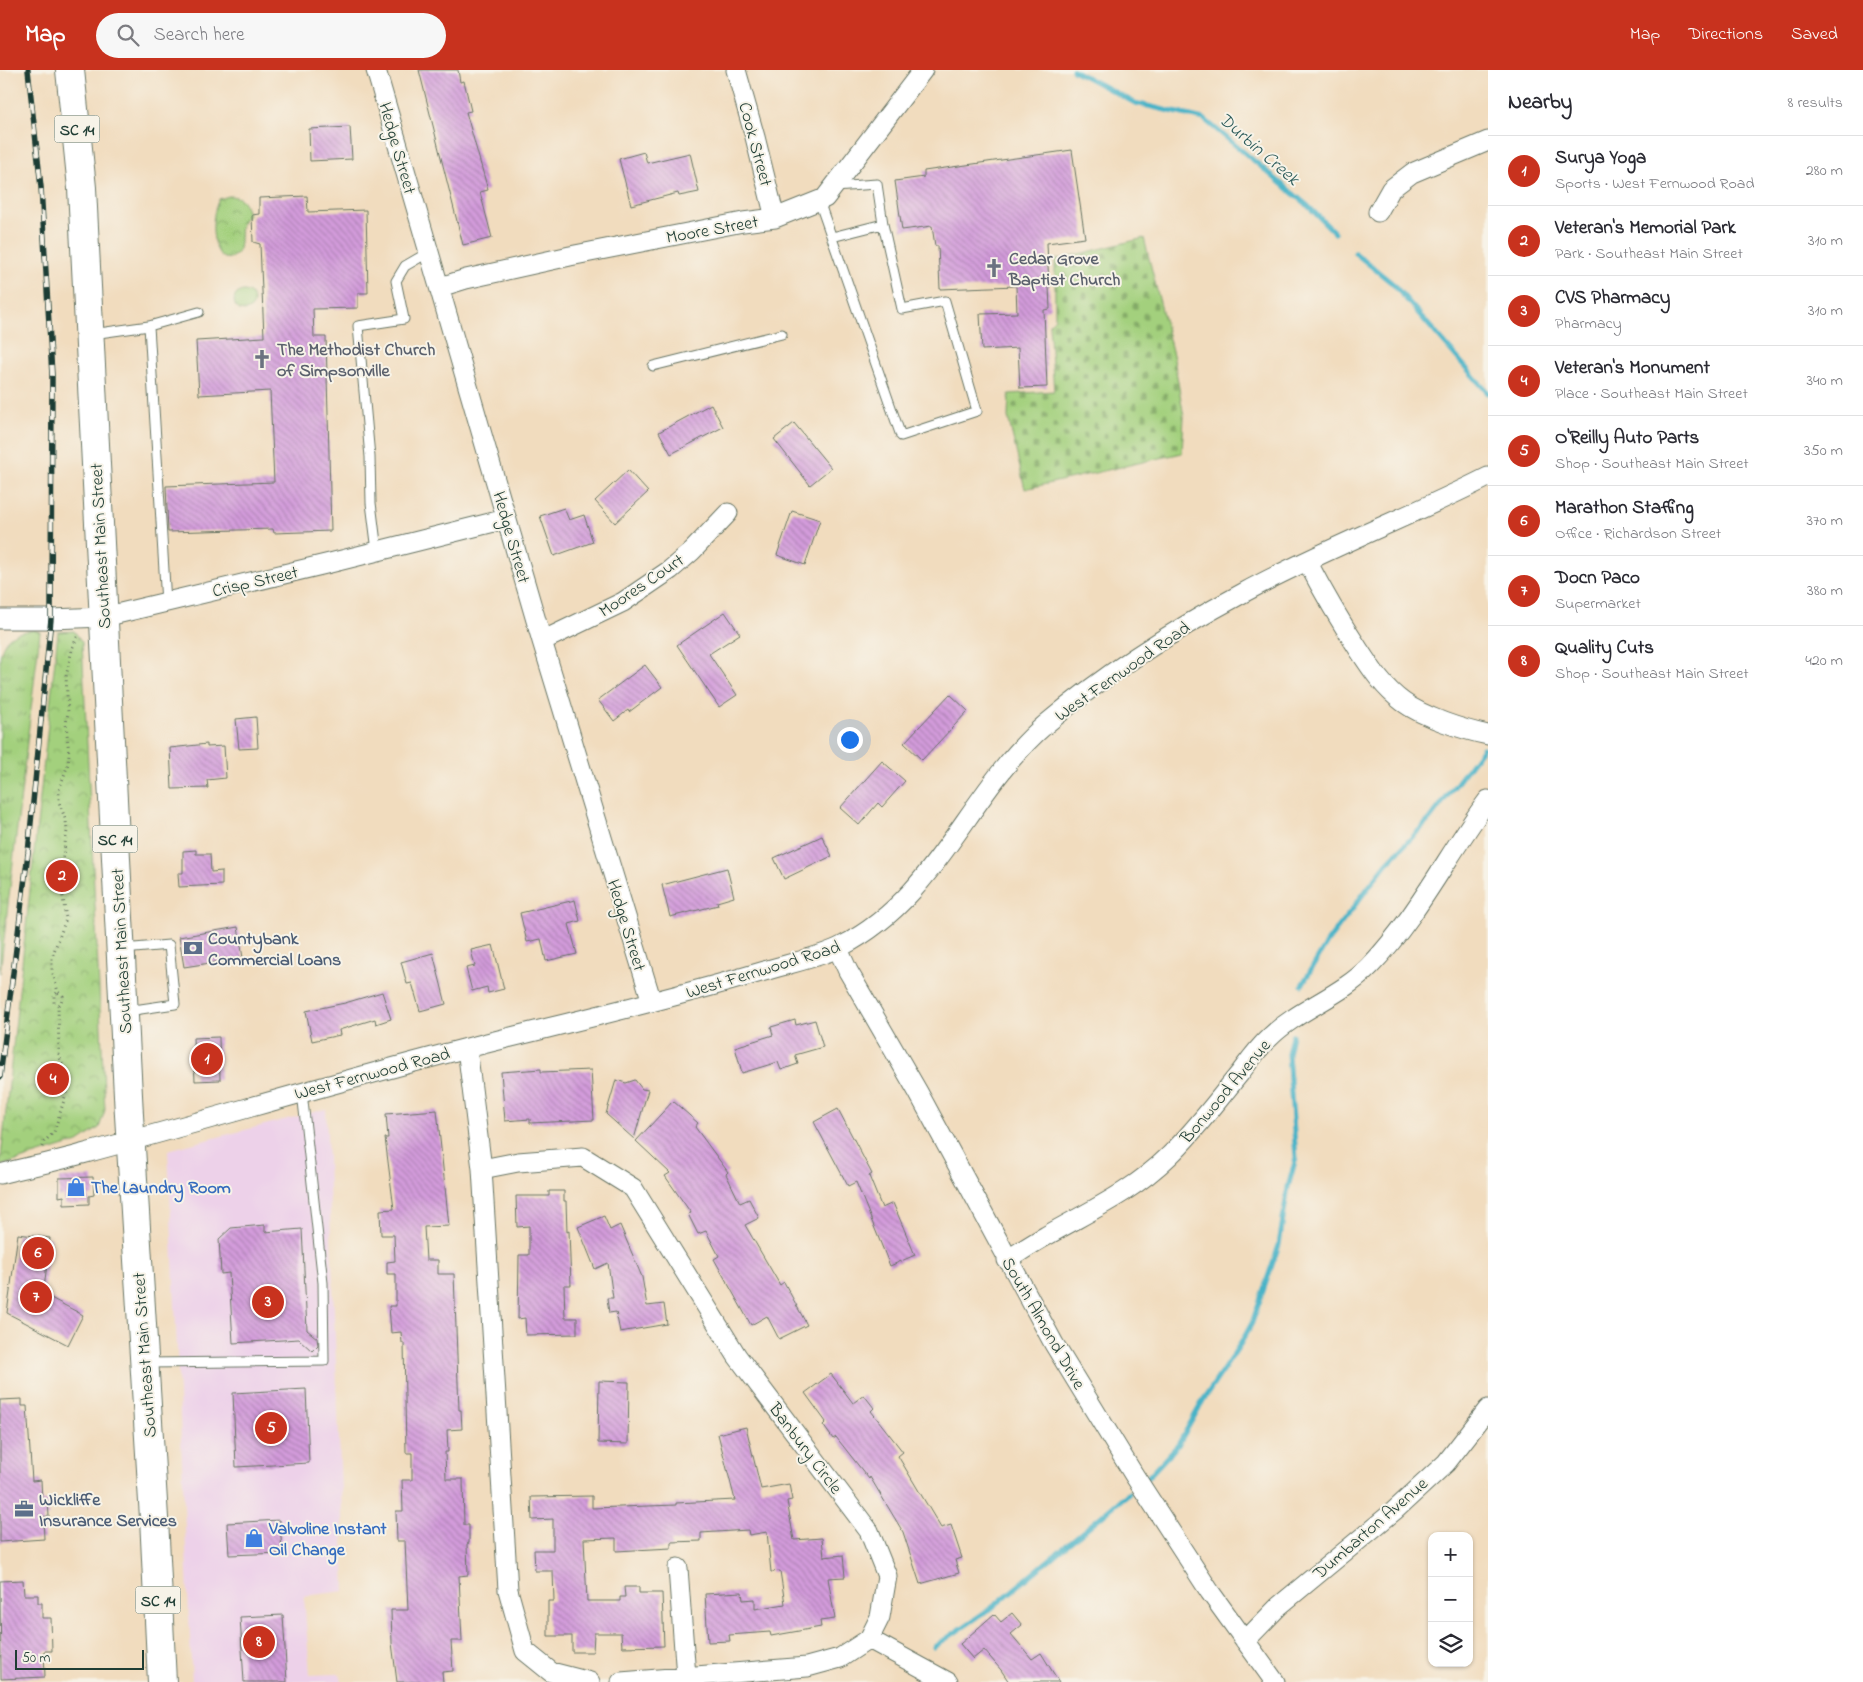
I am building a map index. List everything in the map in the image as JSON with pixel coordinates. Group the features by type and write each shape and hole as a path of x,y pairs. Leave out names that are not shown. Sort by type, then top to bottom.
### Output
{"main road":[{"name":"Southeast Main Street","path":"70,70 82,188 90,335 92,618 121,949 162,1682"}],"street":[{"name":"Hedge Street","path":"376,70 542,641 652,1002"},
{"name":"Cook Street","path":"736,70 775,218"},
{"name":"Moore Street","path":"440,286 466,278 570,256 743,222 775,218 819,201 825,198 834,187 923,70"},
{"path":"1378,212 1391,189 1412,173 1488,141"},
{"name":"West Fernwood Road","path":"0,1174 81,1155 302,1092 467,1048 694,992 838,949 876,926 910,893 944,853 1006,765 1048,723 1110,674 1190,622 1246,591 1307,561 1445,499 1488,477"},
{"name":"Moores Court","path":"542,641 623,602 670,570 692,551 728,513"},
{"name":"Crisp Street","path":"0,619 92,618 166,603 506,519"},
{"path":"1307,561 1334,611 1387,689 1421,714 1488,735"},
{"name":"Bonwood Avenue","path":"1007,1260 1045,1236 1109,1202 1145,1178 1194,1130 1269,1038 1295,1018 1345,988 1369,967 1408,919 1488,800"},
{"name":"South Almond Drive","path":"838,949 848,971 918,1092 1054,1344 1134,1475 1210,1592 1275,1682"},
{"path":"467,1048 482,1169 508,1590 526,1651 550,1672 590,1682"},
{"name":"Banbury Circle","path":"482,1169 518,1162 583,1157 633,1188 737,1356 869,1531 887,1576 880,1617 869,1639"},
{"name":"Dumbarton Avenue","path":"1245,1641 1279,1606 1394,1511 1446,1463 1488,1409"},
{"path":"678,1568 686,1677"},
{"path":"621,1682 807,1668 840,1658 869,1639 948,1682"}],"lane":[{"path":"819,201 901,436 978,411 945,301 902,310 883,224 877,184 834,187"},
{"path":"832,237 883,224"},
{"path":"377,551 358,326 404,319 396,281 405,266 428,252"},
{"path":"90,335 149,326 199,312"},
{"path":"149,326 166,603"},
{"path":"653,366 782,334"},
{"path":"121,949 169,945 175,1004 124,1011"},
{"path":"144,1363 324,1361 323,1283 302,1092"}],"path":[{"path":"37,1164 44,1142 54,1132 66,1094 67,1078 59,1055 58,1005 63,996 58,992 52,970 52,957 66,920 60,876 67,831 66,821 59,802 59,790 68,764 69,754 66,723 68,713 66,677 72,649 78,636 92,618"},
{"path":"58,992 53,998 54,1002 58,1005"}],"shaded area":[{"path":"326,1109 345,1591 304,1596 310,1675 339,1674 341,1682 192,1682 168,1150"}],"green space":[{"path":"229,196 238,197 243,201 248,215 241,225 238,252 229,258 224,258 220,255 215,244 213,231 214,215 219,199"},
{"path":"1144,238 1174,359 1184,417 1182,453 1025,489 1008,417 1009,394 1054,391 1049,324 1055,318 1055,260"},
{"path":"240,291 248,291 254,297 254,305 248,311 240,311 234,305 234,297"},
{"path":"35,630 40,632 0,973 0,658 4,645 11,636"},
{"path":"74,631 82,642 105,1110 99,1128 78,1142 0,1166 58,632"}],"building":[{"path":"419,70 458,70 460,82 464,81 471,111 466,112 488,190 480,192 492,238 463,245"},
{"path":"350,127 352,159 310,161 309,129"},
{"name":"Cedar Grove Baptist Church","path":"1072,150 1085,238 1047,243 1050,309 1044,310 1047,387 1020,388 1018,348 982,350 980,314 1017,313 1016,286 940,289 938,246 935,246 932,226 902,230 895,181 924,177 924,171"},
{"path":"644,152 647,163 690,153 699,192 679,196 678,193 631,205 619,159"},
{"name":"The Methodist Church of Simpsonville","path":"307,196 308,212 366,210 368,293 358,293 358,308 313,309 314,337 326,337 331,531 274,533 273,529 168,532 166,486 274,482 270,391 199,395 196,341 264,337 260,244 253,242 252,215 259,214 259,198"},
{"path":"711,404 723,427 671,454 659,432"},
{"path":"794,423 831,468 810,485 774,439"},
{"path":"628,470 648,492 615,523 595,501"},
{"path":"564,508 569,520 584,515 593,542 554,556 540,516"},
{"path":"792,511 820,520 805,565 777,555"},
{"path":"725,612 740,634 709,654 737,695 719,707 677,645"},
{"path":"645,665 662,687 614,721 598,700"},
{"path":"950,694 968,711 922,760 904,743"},
{"path":"256,717 258,748 239,749 236,719"},
{"path":"207,744 207,747 224,746 226,778 207,780 208,788 172,789 170,748"},
{"path":"882,761 905,781 882,807 878,803 859,825 840,808"},
{"path":"822,836 832,856 784,879 774,858"},
{"path":"196,850 196,854 210,854 211,872 222,871 222,885 179,887 178,873 183,873 183,851"},
{"path":"727,868 734,897 717,902 718,905 670,917 662,885"},
{"path":"575,900 580,921 569,924 577,954 546,961 541,939 527,942 520,913"},
{"path":"238,927 243,958 184,967 179,937"},
{"path":"493,945 504,989 488,993 487,987 472,991 466,968 475,966 471,950"},
{"path":"433,953 446,1004 420,1011 412,983 407,984 401,962"},
{"path":"382,992 391,1019 376,1024 375,1019 339,1030 340,1035 312,1041 306,1011 345,1003"},
{"path":"795,1020 796,1025 815,1020 823,1047 795,1055 798,1064 781,1070 778,1062 742,1073 735,1047 773,1035 771,1027"},
{"path":"219,1037 220,1080 195,1081 193,1038"},
{"path":"541,1069 541,1072 591,1070 594,1120 530,1123 530,1119 505,1121 501,1072"},
{"path":"616,1080 626,1083 635,1080 642,1089 648,1090 634,1139 606,1114"},
{"path":"673,1101 698,1123 695,1127 728,1172 726,1174 740,1203 749,1199 759,1218 745,1225 780,1285 784,1282 807,1325 779,1339 767,1316 751,1325 714,1259 719,1256 706,1231 698,1234 688,1214 691,1213 665,1176 670,1173 636,1141"},
{"path":"838,1109 872,1174 869,1176 882,1208 893,1203 915,1255 890,1266 856,1182 848,1186 814,1122"},
{"path":"437,1110 449,1226 424,1227 426,1260 438,1260 438,1274 454,1274 459,1410 461,1410 462,1429 447,1430 448,1452 445,1452 446,1479 463,1479 464,1525 469,1525 469,1543 467,1544 468,1575 459,1576 462,1641 451,1641 453,1671 442,1672 443,1682 397,1682 392,1643 391,1610 408,1610 405,1541 397,1541 396,1511 403,1511 402,1480 412,1480 412,1453 406,1453 404,1343 402,1343 401,1332 391,1333 389,1306 396,1306 396,1274 387,1274 387,1262 395,1261 394,1235 381,1235 380,1210 394,1209 385,1138 388,1138 386,1114"},
{"name":"The Laundry Room","path":"93,1177 94,1195 89,1196 89,1204 64,1205 64,1196 59,1197 59,1178"},
{"path":"549,1191 564,1191 564,1201 566,1201 571,1285 564,1285 565,1318 577,1318 577,1334 526,1335 525,1318 518,1319 519,1255 529,1255 529,1226 517,1227 516,1196 549,1196"},
{"path":"604,1216 610,1230 620,1225 642,1277 647,1306 664,1304 667,1324 620,1332 616,1312 609,1313 607,1298 613,1298 608,1263 595,1269 578,1227"},
{"path":"265,1225 265,1232 302,1229 307,1330 317,1338 318,1345 312,1351 299,1339 233,1343 229,1273 221,1274 219,1239 231,1228"},
{"path":"18,1234 50,1238 44,1289 49,1297 83,1315 68,1345 7,1313"},
{"path":"831,1374 853,1403 864,1395 874,1408 871,1411 903,1452 898,1456 941,1528 951,1525 962,1558 955,1560 959,1573 920,1584 903,1532 870,1477 869,1479 836,1437 833,1439 823,1425 826,1422 805,1393"},
{"path":"599,1381 629,1382 628,1444 598,1443"},
{"path":"306,1389 309,1463 236,1467 233,1393"},
{"path":"22,1399 22,1406 27,1406 32,1481 41,1480 42,1501 48,1501 49,1516 43,1517 44,1539 0,1542 0,1400"},
{"path":"746,1427 761,1489 789,1484 792,1500 787,1501 794,1540 822,1538 824,1557 843,1555 845,1577 828,1578 835,1619 820,1621 821,1627 771,1636 770,1632 729,1635 730,1641 708,1642 705,1594 742,1592 743,1600 755,1599 755,1609 785,1604 780,1571 771,1572 767,1532 749,1535 748,1530 701,1533 701,1541 671,1542 671,1548 616,1551 616,1538 584,1539 587,1601 620,1601 620,1597 625,1597 624,1587 639,1587 639,1593 662,1593 664,1646 622,1647 621,1633 594,1633 593,1652 572,1652 572,1636 548,1636 548,1601 554,1601 553,1571 535,1571 534,1550 553,1550 553,1519 532,1520 531,1497 592,1496 592,1508 676,1505 676,1503 735,1500 718,1434"},
{"name":"Valvoline Instant Oil Change","path":"280,1520 282,1553 229,1555 227,1523"},
{"path":"23,1580 24,1595 38,1595 38,1603 42,1603 42,1618 51,1618 52,1651 44,1651 45,1677 1,1679 0,1581"},
{"path":"1012,1613 1022,1625 1011,1634 1032,1659 1041,1653 1059,1682 1009,1682 984,1650 973,1659 960,1644 994,1614 1001,1622"},
{"path":"283,1615 287,1682 244,1682 240,1617"}],"waterway":[{"name":"Durbin Creek","path":"1073,70 1135,103 1204,119 1308,206 1335,233"},
{"name":"Durbin Creek","path":"1355,253 1392,283 1488,393"},
{"path":"1302,985 1328,941 1386,864 1430,819 1483,748"},
{"path":"1147,1478 1178,1445 1204,1399 1241,1343 1252,1323 1279,1245 1288,1187 1296,1158 1288,1054 1292,1035"},
{"path":"934,1647 994,1606 1129,1493"}],"railway":[{"path":"0,1077 28,853 51,619 52,375 41,187 28,70"}],"place":[{"name":"Cedar Grove Baptist Church","path":"994,268"},
{"name":"The Methodist Church of Simpsonville","path":"262,359"},
{"name":"Veteran's Memorial Park","path":"62,876"},
{"name":"Countybank Commercial Loans","path":"193,948"},
{"name":"Surya Yoga","path":"207,1059"},
{"name":"Veteran's Monument","path":"53,1079"},
{"name":"The Laundry Room","path":"76,1187"},
{"name":"Marathon Staffing","path":"38,1253"},
{"name":"Docn Paco","path":"36,1297"},
{"name":"CVS Pharmacy","path":"268,1302"},
{"name":"O'Reilly Auto Parts","path":"271,1428"},
{"name":"Wickliffe Insurance Services","path":"24,1509"},
{"name":"Valvoline Instant Oil Change","path":"254,1538"},
{"name":"Quality Cuts","path":"259,1642"}]}
